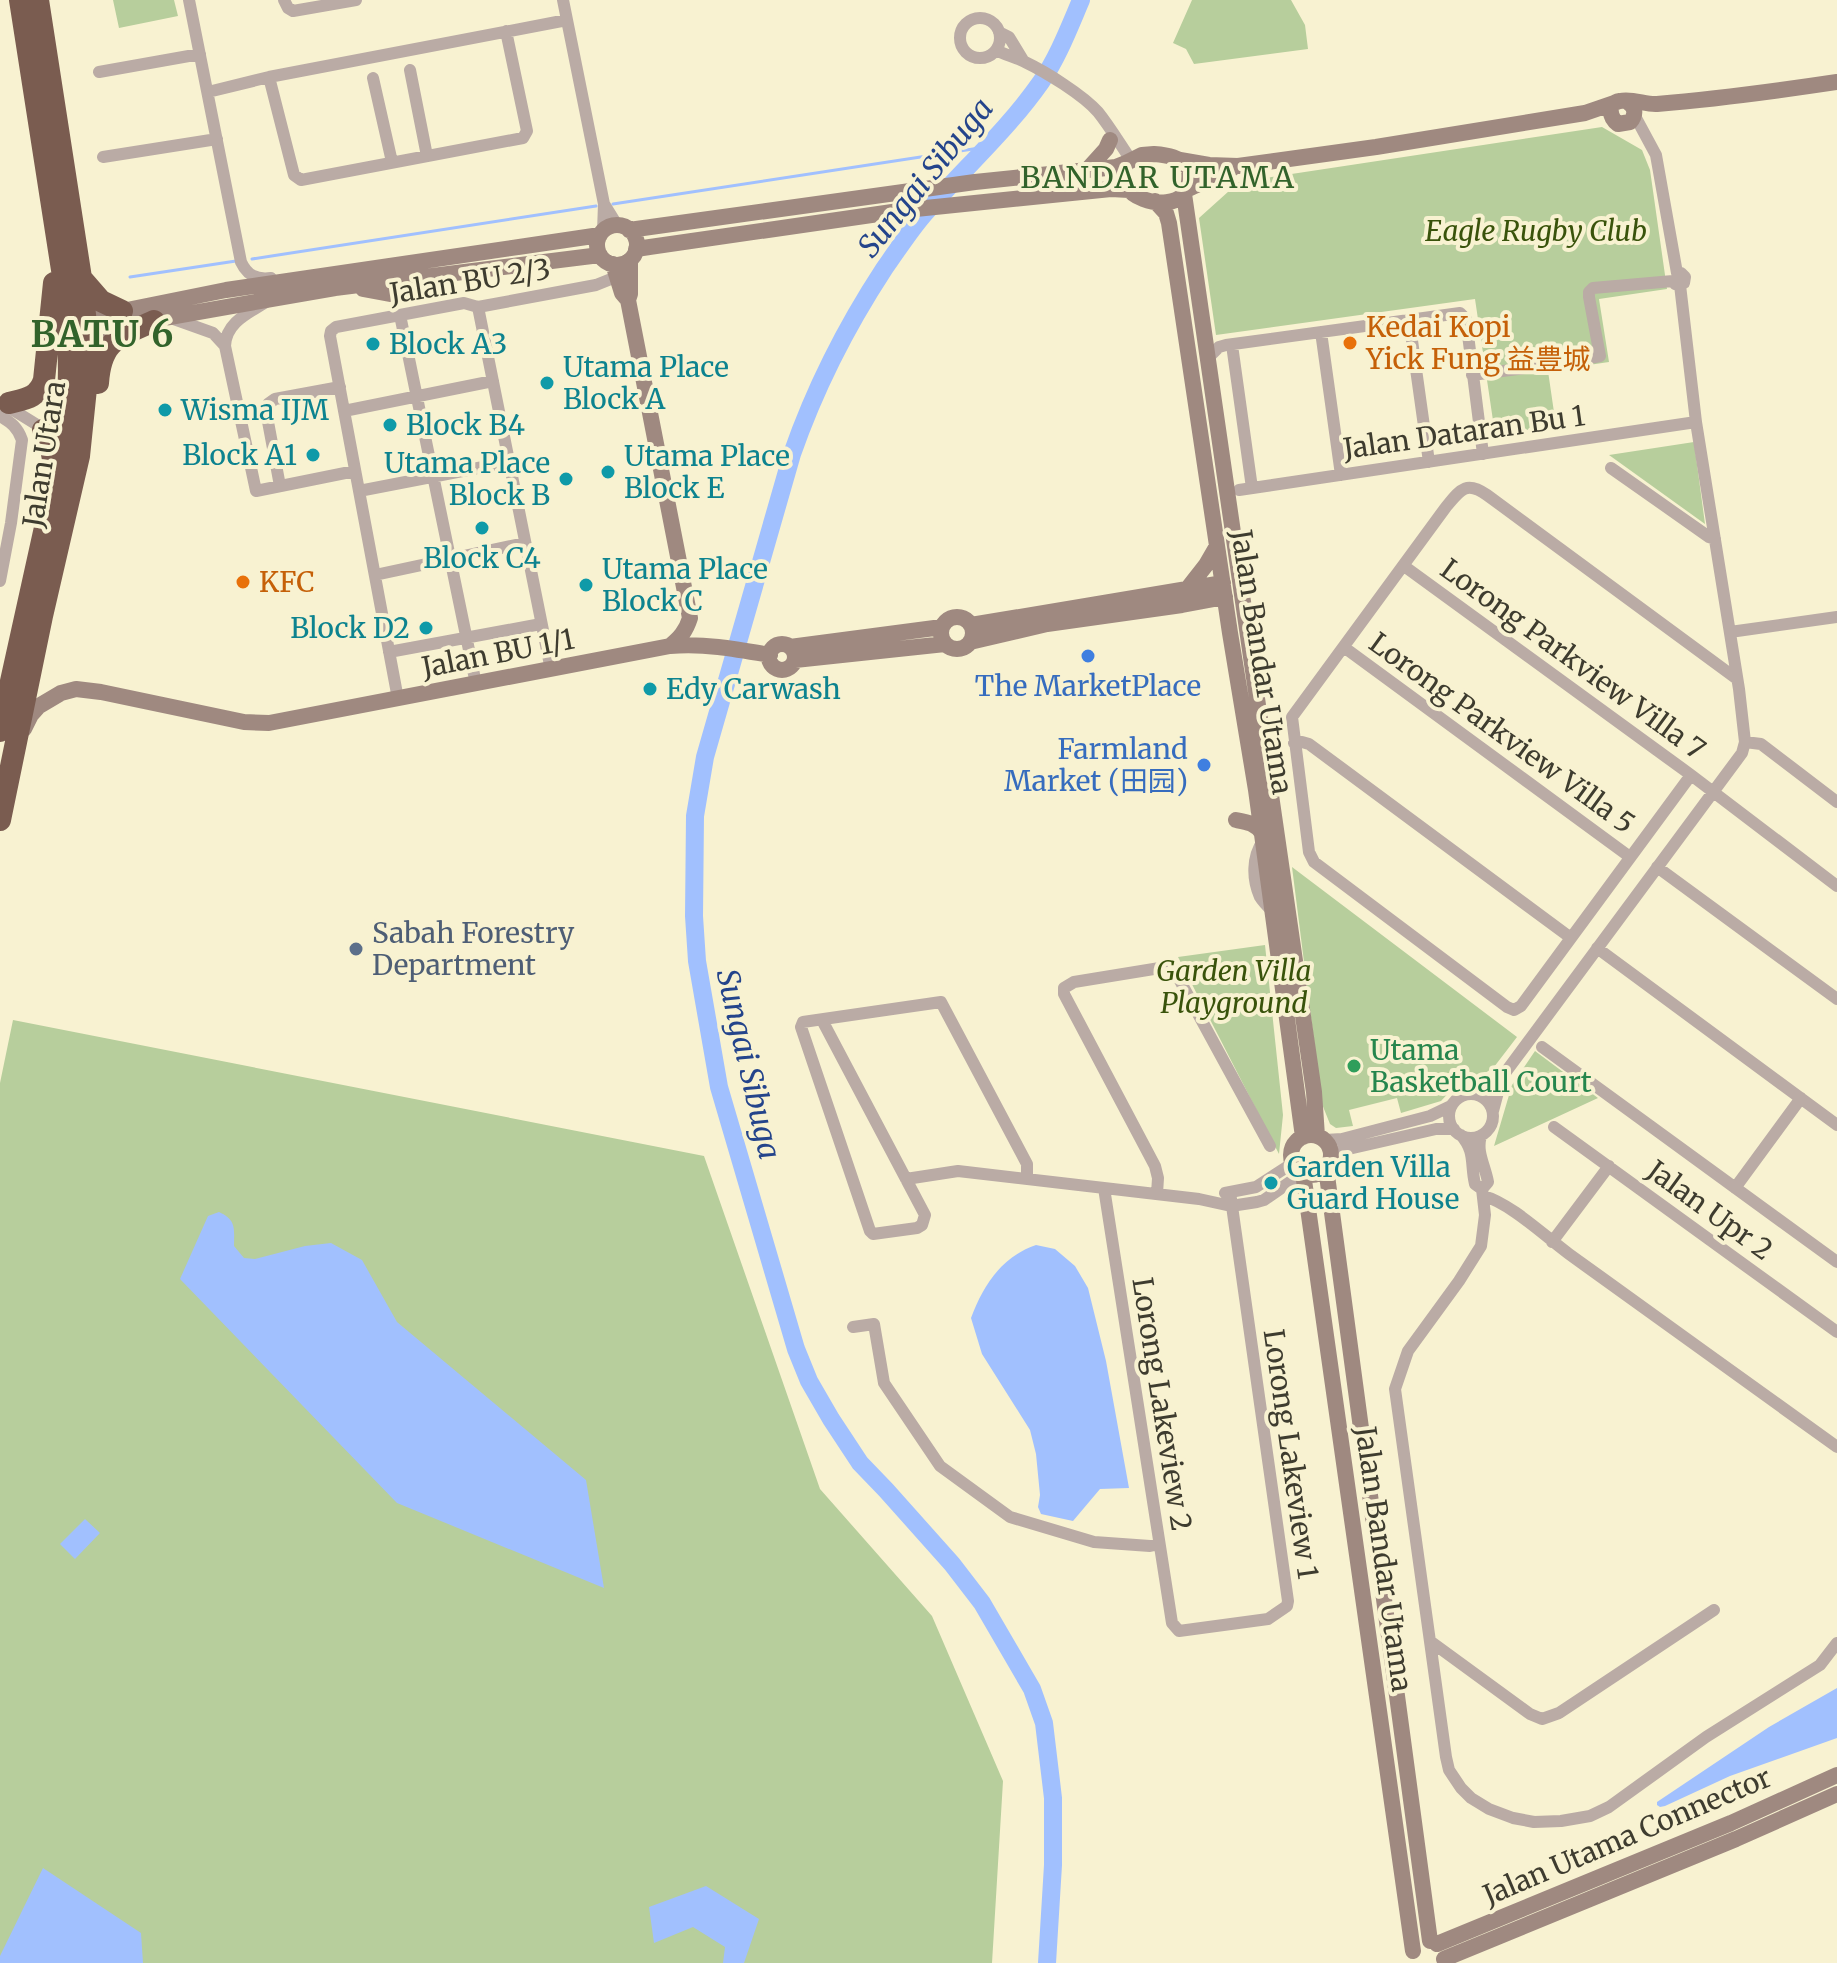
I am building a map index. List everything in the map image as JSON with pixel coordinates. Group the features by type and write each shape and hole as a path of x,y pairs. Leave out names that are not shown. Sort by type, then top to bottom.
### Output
{"highway":[{"name":"Jalan Utara","path":"0,820 8,738 8,691 64,484 79,456 88,369 59,256 20,0"},
{"name":"Jalan Utara","path":"38,0 81,278 62,433"},
{"path":"2,405 32,397 42,387 59,256"},
{"path":"81,278 101,301 122,311"},
{"path":"64,484 92,449 99,367 103,354 120,337 162,320"},
{"path":"64,484 53,454 62,433 78,422 81,387 88,369"},
{"path":"62,433 77,444 79,456"},
{"name":"Jalan Utara","path":"8,738 42,616 64,484"}],"street":[{"path":"189,0 241,262 253,277 264,279 289,275 301,278"},
{"path":"284,0 293,11 356,0"},
{"path":"563,0 604,204 612,230"},
{"path":"999,32 1000,42 996,50 985,57 972,56 962,47 961,34 967,23 979,18 991,22 999,32 1009,37 1026,62"},
{"path":"208,92 269,77 567,20"},
{"path":"269,77 294,175 301,180 523,138 526,134 506,31"},
{"path":"996,50 1026,62 1060,82 1098,112 1128,161"},
{"path":"99,72 200,54"},
{"path":"410,70 427,156"},
{"path":"373,78 392,162"},
{"path":"77,326 122,311 226,290 612,230 975,182 1116,167 1142,155 1172,156 1209,165 1238,166 1626,106 1772,92 1837,82"},
{"path":"1088,104 1110,140 1128,161"},
{"path":"1617,123 1630,122 1626,106"},
{"path":"1320,1147 1430,1116 1502,1077 1742,753 1745,742 1737,679 1656,155 1626,106"},
{"path":"1585,113 1601,115 1652,146"},
{"path":"103,157 217,139"},
{"path":"1087,170 1110,140"},
{"path":"1180,160 1189,169 1189,185 1185,192"},
{"path":"1128,161 1122,175 1129,190 1142,199 1155,201 1172,201 1238,166"},
{"path":"77,326 162,320 352,286 440,274 619,265 633,254 906,210 1111,189 1129,190"},
{"name":"Jalan Bandar Utama","path":"1185,192 1233,532 1230,633 1273,912 1320,1147 1438,1952"},
{"name":"Jalan Bandar Utama","path":"1155,201 1166,213 1169,223 1217,546 1229,588"},
{"path":"612,230 636,238 628,300 689,623 709,645"},
{"path":"612,230 597,245 628,300"},
{"path":"226,290 241,262"},
{"name":"Jalan BU 2/3","path":"340,387 330,336 336,327 464,303 478,307 596,285 610,265"},
{"path":"1472,375 1600,356 1589,297 1593,288 1677,280"},
{"path":"268,301 234,325 225,346 256,491 355,471"},
{"path":"478,307 551,670"},
{"path":"1208,358 1219,347 1460,313 1464,316 1483,454"},
{"path":"400,315 476,684"},
{"path":"1409,319 1429,462"},
{"path":"162,320 213,333 225,346"},
{"path":"1321,332 1341,475"},
{"path":"1232,345 1245,489"},
{"path":"344,411 493,381"},
{"path":"280,486 266,407 275,399 340,387 398,699"},
{"path":"2,405 62,433"},
{"path":"2,405 62,433"},
{"path":"0,581 22,440 2,405"},
{"name":"Jalan Dataran Bu 1","path":"1245,489 1696,422"},
{"path":"359,491 509,462"},
{"path":"1611,468 1715,539"},
{"path":"1225,478 1231,486 1245,489"},
{"path":"1691,775 1521,1006 1514,1010 1314,862 1309,852 1291,724 1295,711 1462,488 1472,487 1487,495 1737,679"},
{"path":"1229,505 1245,489"},
{"path":"375,575 525,543"},
{"path":"1192,595 1217,546"},
{"name":"Lorong Parkview Villa 7","path":"1404,566 1691,775 1837,886"},
{"path":"970,633 1047,624 1229,588 1249,642 1320,1147 1315,1174 1298,1168 1256,1187 1199,1199"},
{"path":"970,633 1023,616 1192,595 1221,615 1230,633"},
{"path":"953,617 963,618 970,633 965,647 957,649 944,635 944,622 953,617"},
{"path":"1730,632 1837,617"},
{"path":"670,646 680,638 689,623"},
{"path":"389,652 541,624"},
{"name":"Jalan BU 1/1","path":"8,738 34,710 61,693 76,689 262,724 670,646 709,645 770,655 779,669 789,668 792,654 944,635"},
{"name":"Lorong Parkview Villa 5","path":"1345,648 1630,857"},
{"path":"2,666 8,691"},
{"path":"1745,742 1761,744 1837,802"},
{"path":"1294,743 1309,744 1571,938"},
{"path":"1259,808 1271,789"},
{"path":"1236,820 1258,827 1263,837"},
{"path":"1657,867 1837,999"},
{"path":"1604,892 1627,908"},
{"path":"1597,948 1837,1125"},
{"path":"1157,1194 1155,1166 1064,994 1064,988 1074,982 1172,966 1270,1146"},
{"path":"822,1020 925,1215 922,1225 917,1228 873,1234 801,1027 803,1022 941,1002 1027,1164 1027,1179"},
{"path":"1542,1047 1837,1262"},
{"path":"1320,1147 1436,1129 1471,1138 1481,1136 1492,1125 1502,1077"},
{"path":"1469,1094 1481,1096 1493,1111"},
{"path":"1735,1188 1801,1098"},
{"path":"1451,1106 1449,1118 1476,1159 1485,1166 1488,1182 1483,1193 1485,1215 1481,1246 1408,1351 1395,1383 1447,1764 1454,1779 1471,1798 1489,1809 1522,1820 1545,1822 1590,1816 1609,1807 1706,1737 1820,1665 1837,1643"},
{"name":"Jalan Upr 2","path":"1554,1127 1837,1332"},
{"path":"1476,1159 1481,1136"},
{"name":"Jalan Bandar Utama","path":"1320,1147 1298,1140 1292,1151 1298,1168 1413,1957"},
{"path":"1552,1242 1609,1166"},
{"path":"906,1179 958,1171 1199,1199 1231,1206 1264,1200 1298,1168"},
{"name":"Lorong Lakeview 2","path":"1104,1188 1174,1627"},
{"name":"Lorong Lakeview 1","path":"1174,1627 1179,1631 1268,1619 1287,1606 1288,1601 1230,1192"},
{"path":"1483,1193 1837,1447"},
{"path":"853,1327 874,1324 884,1383 940,1466 1010,1517 1094,1542 1159,1544"},
{"path":"1430,1641 1530,1714 1542,1719 1559,1713 1714,1610"},
{"name":"Jalan Utama Connector","path":"1438,1952 1837,1775"},
{"name":"Jalan Utama Connector","path":"1413,1957 1418,1944 1438,1952 1736,1839 1837,1794"}],"green space":[{"path":"113,0 174,0 178,16 119,28"},
{"path":"1192,0 1291,0 1305,25 1308,49 1194,64 1186,49 1173,43"},
{"name":"Eagle Rugby Club","path":"1602,127 1642,150 1650,170 1667,289 1599,299 1609,362 1548,371 1556,426 1495,434 1475,299 1216,335 1199,218 1239,182"},
{"path":"1694,442 1705,524 1609,455"},
{"path":"1292,867 1517,1037 1494,1067 1478,1078 1455,1086 1441,1101 1401,1113 1397,1098 1349,1110 1353,1126 1336,1128 1330,1124 1322,1104"},
{"name":"Garden Villa Playground","path":"1265,945 1283,1115 1279,1154 1178,957"},
{"path":"13,1020 704,1156 820,1489 932,1616 1003,1781 992,1963 0,1963 0,1083"},
{"path":"1535,1051 1598,1098 1494,1146 1512,1085"}],"water":[{"path":"219,1212 232,1222 234,1246 244,1258 255,1259 305,1246 331,1243 362,1260 397,1322 586,1480 604,1588 397,1503 180,1279 208,1216"},
{"path":"1036,1245 1055,1249 1075,1266 1088,1288 1106,1361 1129,1488 1100,1489 1073,1521 1041,1514 1038,1507 1040,1495 1036,1454 1030,1430 982,1354 971,1318 981,1295 1003,1265"},
{"path":"85,1519 100,1533 75,1559 60,1544"},
{"path":"1837,1688 1837,1738 1730,1776 1665,1806 1657,1805 1657,1802 1769,1727"},
{"path":"43,1868 141,1933 143,1963 0,1963 0,1956"},
{"path":"706,1886 759,1919 744,1963 723,1963 725,1947 693,1927 654,1943 649,1907"}],"waterway":[{"name":"Sungai Sibuga","path":"1047,1963 1053,1865 1053,1798 1044,1723 1032,1689 982,1603 952,1564 860,1463 809,1381 796,1349 719,1087 697,961 695,816 705,757 792,454 832,358 884,269 911,231 1013,118 1041,82 1081,0"},
{"path":"613,204 986,147"},
{"path":"252,259 596,206"},
{"path":"130,277 236,261"}],"place":[{"name":"Kedai Kopi Yick Fung 益豊城","path":"1350,343"},
{"name":"Block A3","path":"373,344"},
{"name":"Utama Place Block A","path":"547,383"},
{"name":"Wisma IJM","path":"165,410"},
{"name":"Block B4","path":"390,425"},
{"name":"Block A1","path":"313,455"},
{"name":"Utama Place Block E","path":"608,472"},
{"name":"Utama Place Block B","path":"566,479"},
{"name":"Block C4","path":"482,528"},
{"name":"KFC","path":"243,582"},
{"name":"Utama Place Block C","path":"586,585"},
{"name":"Block D2","path":"426,628"},
{"name":"The MarketPlace","path":"1088,656"},
{"name":"Edy Carwash","path":"650,689"},
{"name":"Farmland Market (田园)","path":"1204,765"},
{"name":"Sabah Forestry Department","path":"356,949"},
{"name":"Utama Basketball Court","path":"1354,1066"},
{"name":"Garden Villa Guard House","path":"1271,1183"}],"district":[{"name":"BANDAR UTAMA","path":"1158,177"},
{"name":"BATU 6","path":"103,334"}]}
